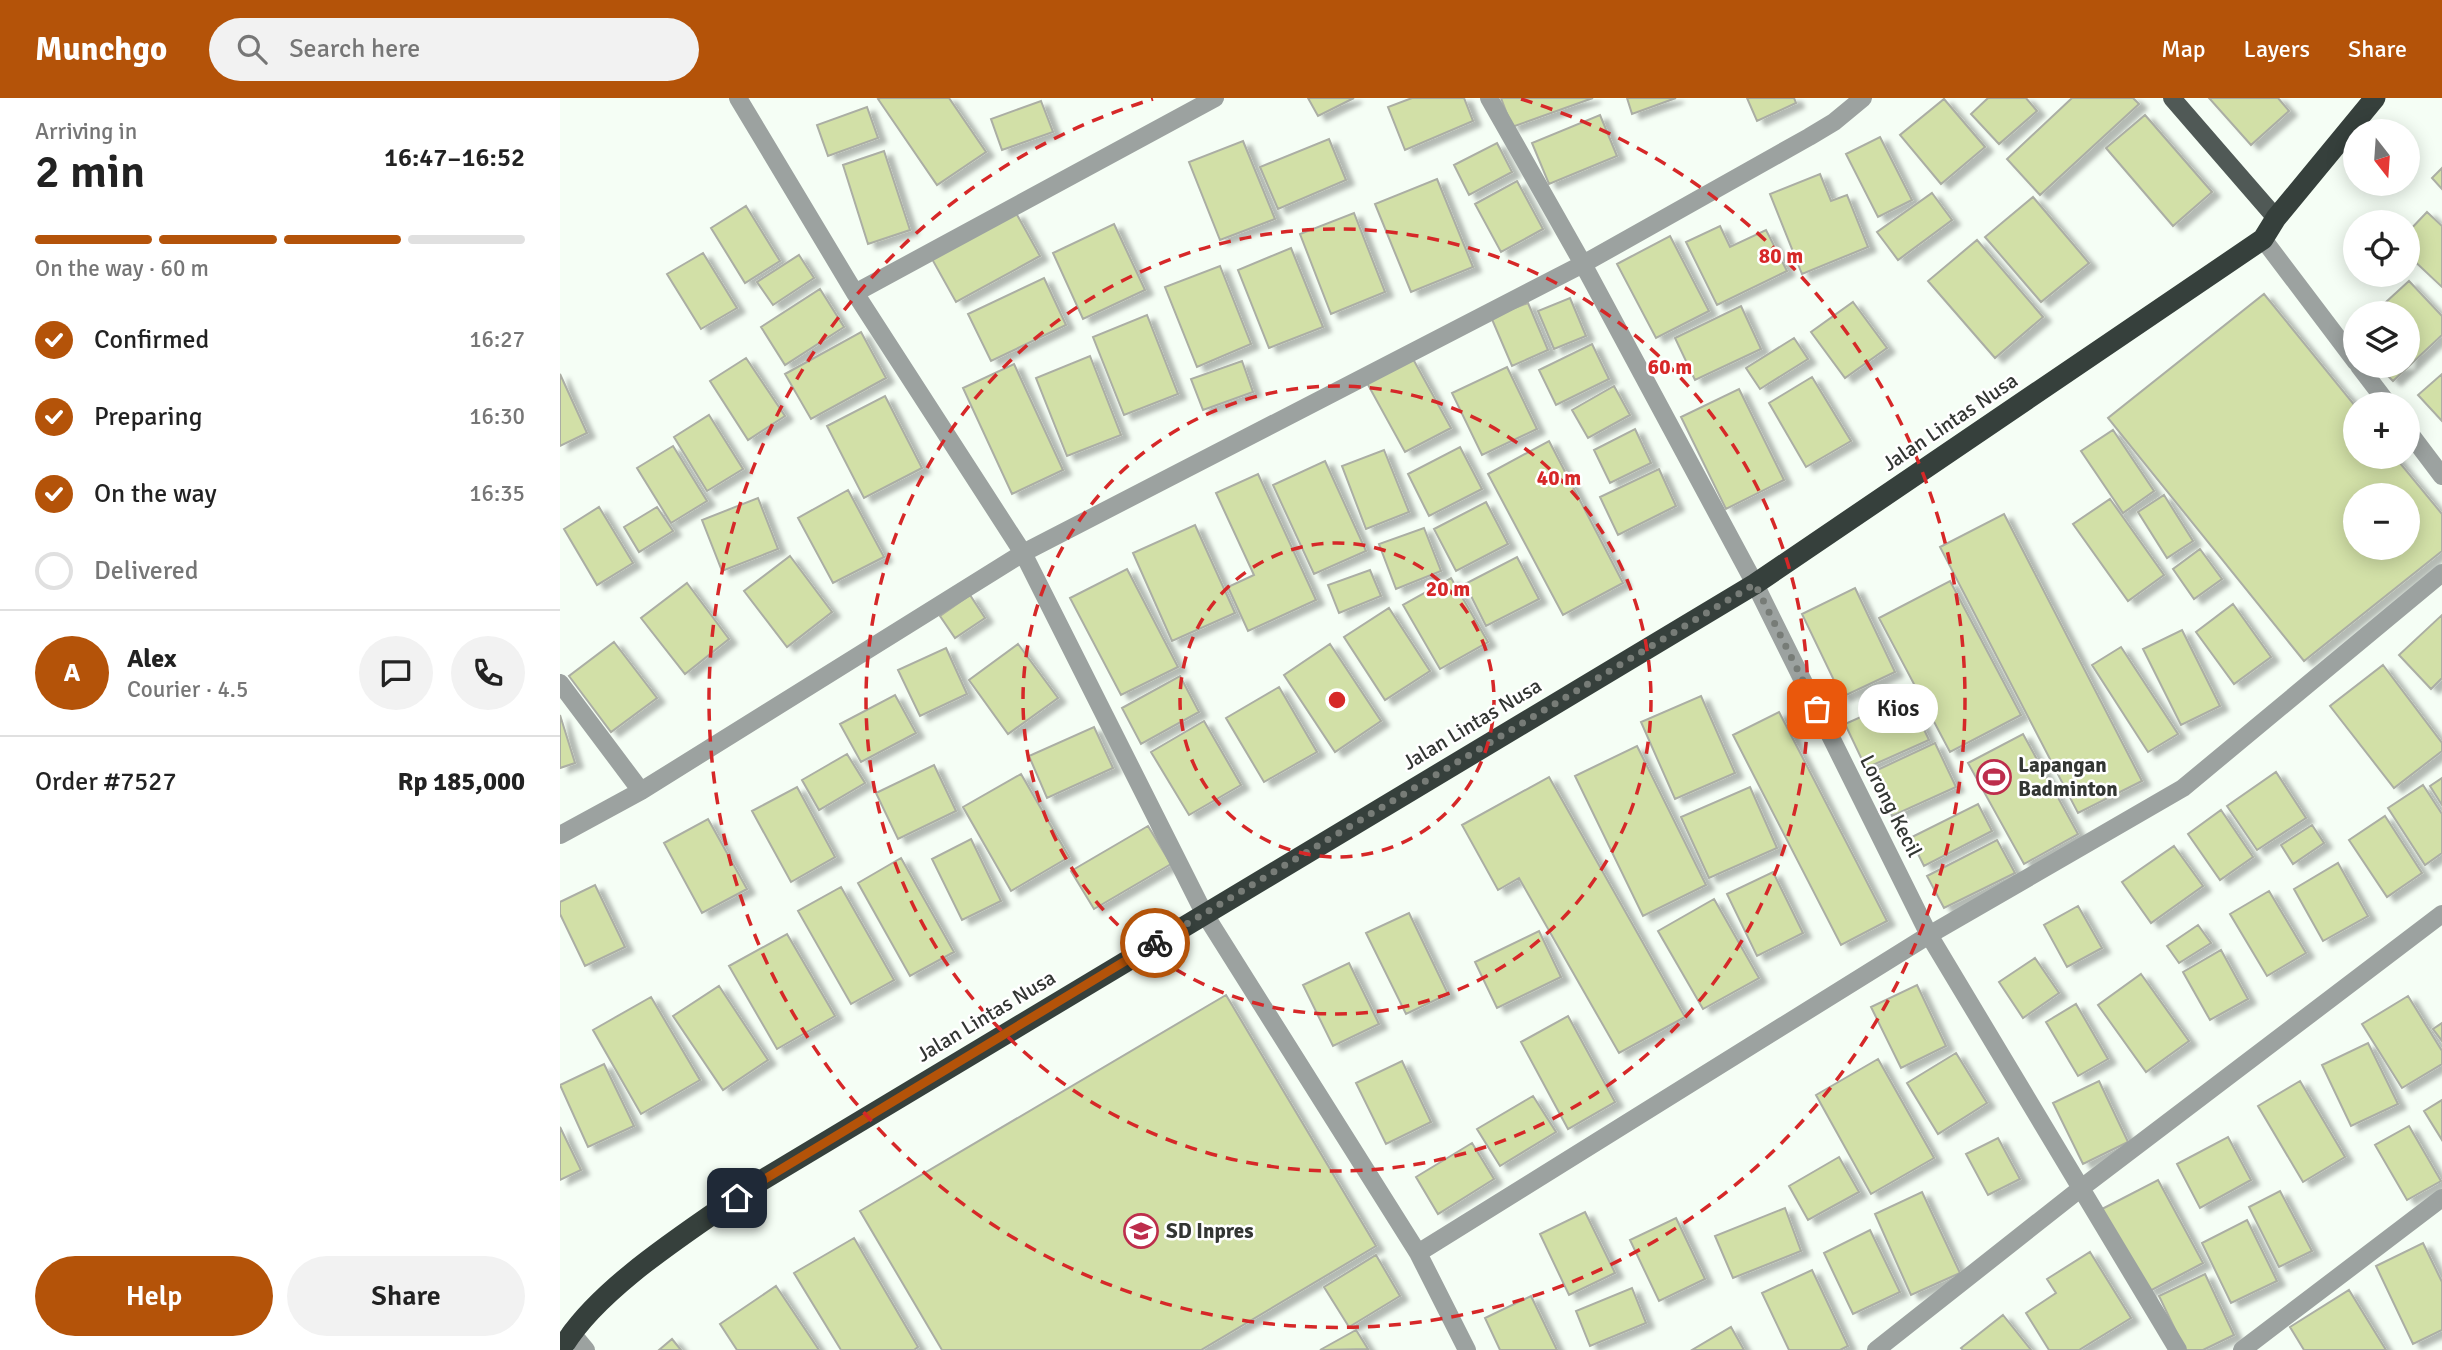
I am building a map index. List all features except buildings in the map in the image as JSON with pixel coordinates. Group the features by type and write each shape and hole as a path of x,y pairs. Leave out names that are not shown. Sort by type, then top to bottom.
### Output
{"highway":[{"name":"Jalan Lintas Nusa","path":"566,1341 626,1278 760,1182 1755,584 2263,239 2276,218 2375,98"}],"main road":[{"path":"2172,98 2276,218"}],"street":[{"path":"738,98 855,293 1023,553 1204,913 1418,1252 1467,1350"},
{"path":"855,293 1215,98"},
{"name":"Lorong Kecil","path":"1489,98 1583,264 1755,584 1930,935 2178,1350"},
{"path":"560,835 641,791 1023,553 1583,264 1835,122 1863,98"},
{"path":"2263,239 2343,345"},
{"path":"2368,378 2379,392"},
{"path":"2420,447 2442,476"},
{"path":"1418,1252 1930,935 2183,788 2442,573"},
{"path":"560,683 641,791"},
{"path":"1876,1350 2080,1189 2442,914"},
{"path":"2242,1350 2442,1198"},
{"path":"566,1341 586,1350"}],"way so far":[{"path":"1155,943 1755,584 1817,709"}],"place":[{"name":"Kios","path":"1817,709"},
{"name":"Lapangan Badminton","path":"1994,777"},
{"name":"SD Inpres","path":"1141,1231"}],"route":[{"path":"737,1198 1155,943"}]}
